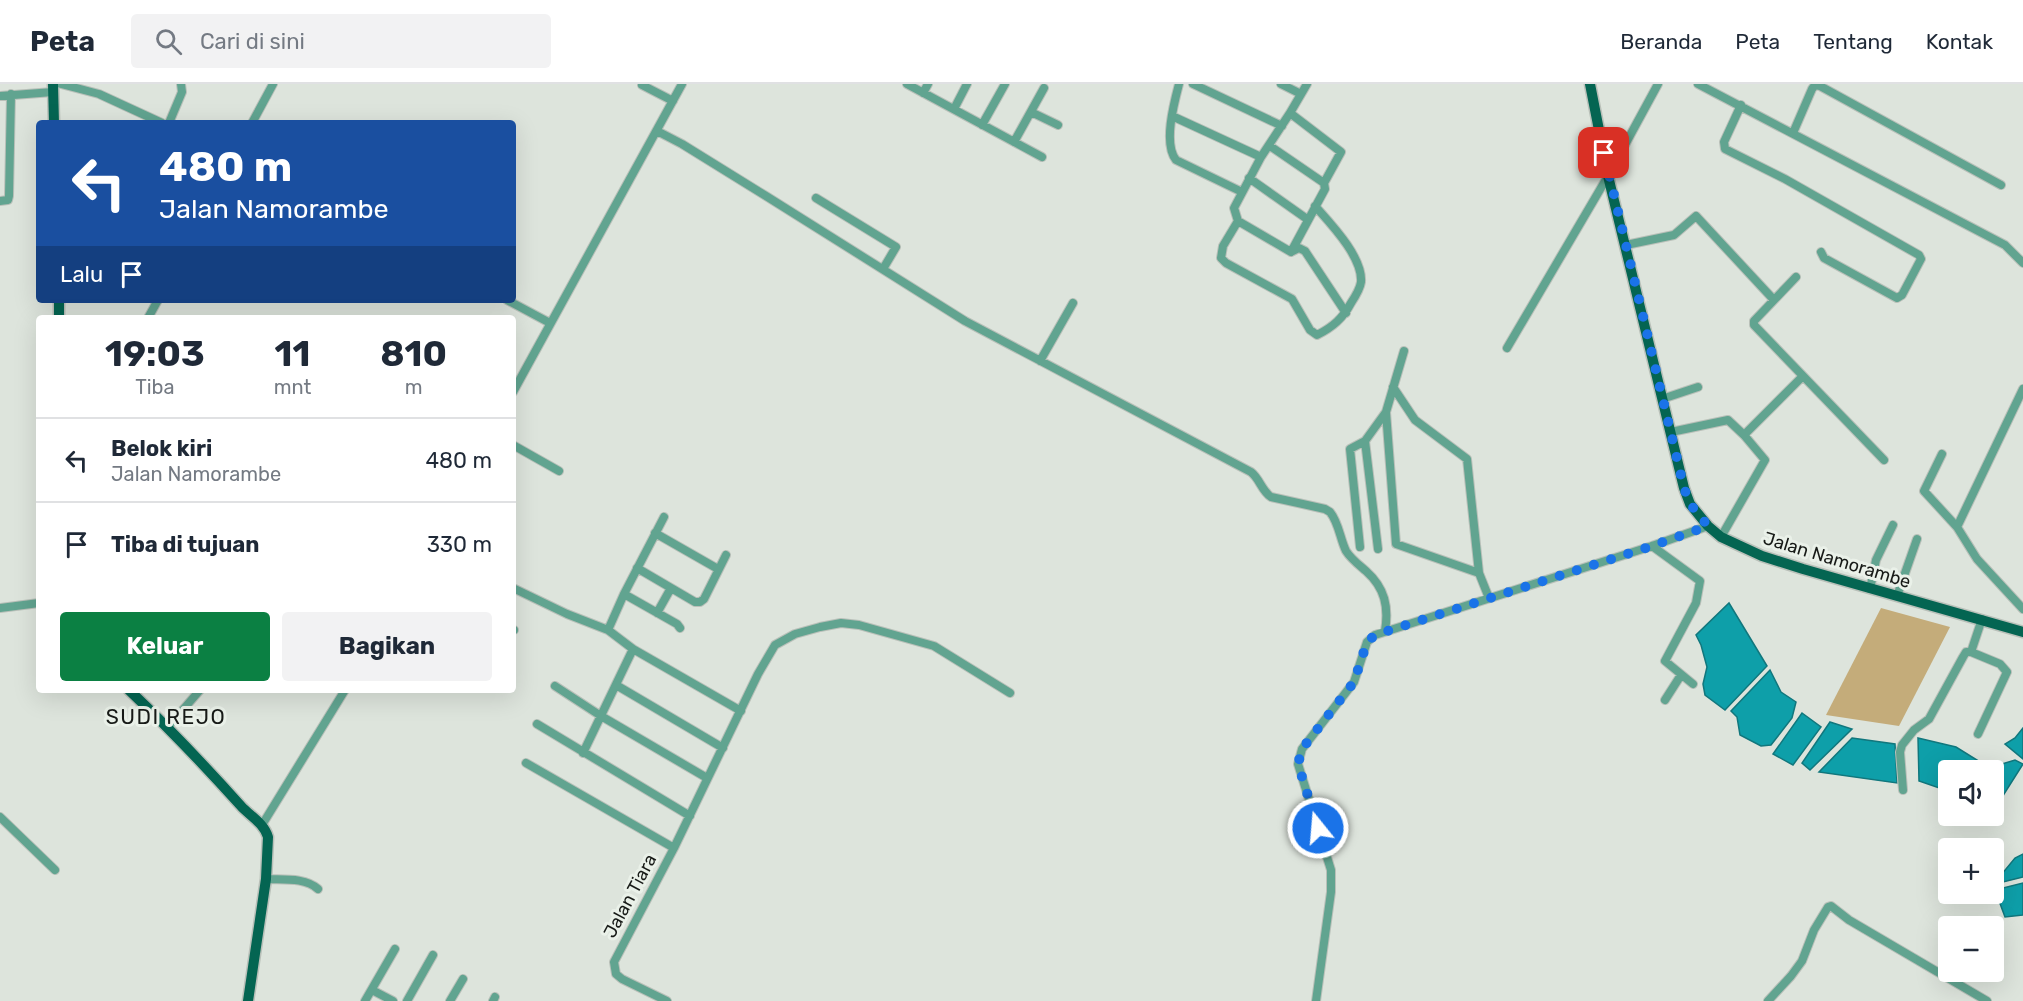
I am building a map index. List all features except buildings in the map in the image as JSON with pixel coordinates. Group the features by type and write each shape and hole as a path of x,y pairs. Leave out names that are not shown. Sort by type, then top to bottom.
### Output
{"main road":[{"name":"Jalan Namorambe","path":"1590,84 1608,176 1690,504 1708,526 1721,537 1779,562 2023,632"},
{"path":"54,120 56,87"},
{"path":"132,693 262,825 268,837 266,879 248,1001"}],"street":[{"path":"170,120 182,92 181,84"},
{"path":"254,120 273,84"},
{"path":"516,386 682,84"},
{"path":"907,84 1042,157"},
{"path":"923,93 928,84"},
{"path":"954,109 967,84"},
{"path":"982,124 1005,84"},
{"path":"1179,84 1172,116 1170,145 1176,160 1242,192"},
{"path":"1193,84 1282,126"},
{"path":"1281,84 1301,94"},
{"path":"1291,252 1238,221 1234,208 1307,84"},
{"path":"1507,348 1608,176 1658,84"},
{"path":"1698,84 2005,245 2023,263"},
{"path":"642,85 673,101"},
{"path":"1793,133 1812,88 1815,85 1820,86 2001,185"},
{"path":"0,96 56,87 99,94 155,120"},
{"path":"1014,142 1044,88"},
{"path":"0,201 8,200 9,196 11,94"},
{"path":"1741,105 1724,142 1725,149 1842,211 1921,257 1902,295 1897,298 1824,258 1821,252"},
{"path":"1031,112 1058,125"},
{"path":"1290,113 1341,152 1291,252"},
{"path":"1172,116 1262,157"},
{"path":"657,131 682,144 965,321 1251,472 1257,476 1265,493 1270,497 1330,512 1350,557 1372,576 1381,588 1387,609 1385,631"},
{"path":"1270,146 1324,183"},
{"path":"1250,178 1307,219"},
{"path":"816,198 896,247 883,269"},
{"path":"1238,221 1223,246 1221,255 1226,263 1292,298 1315,335 1334,325 1346,313 1360,286 1361,276 1359,267 1341,237 1315,206"},
{"path":"1626,245 1674,235 1696,216 1774,300"},
{"path":"1291,252 1299,248 1305,251 1346,313"},
{"path":"1796,277 1754,321 1754,326 1884,460"},
{"path":"513,303 550,323"},
{"path":"1040,361 1073,303"},
{"path":"1404,351 1386,412 1396,544 1479,573"},
{"path":"1744,435 1803,376"},
{"path":"1393,387 1415,420 1467,459 1479,573 1489,598"},
{"path":"1662,399 1698,387"},
{"path":"1958,527 2023,389"},
{"path":"1360,547 1350,449 1365,441 1386,412"},
{"path":"1671,432 1728,420 1744,435 1765,462 1721,537"},
{"path":"1365,441 1378,549"},
{"path":"516,447 560,471"},
{"path":"1942,454 1924,490 1958,527 1977,559 2023,609"},
{"path":"608,630 664,517"},
{"path":"1870,589 1876,560 1893,525"},
{"path":"1316,1001 1331,892 1331,870 1298,764 1302,749 1354,682 1367,642 1375,635 1385,631 1708,526"},
{"path":"655,533 718,569"},
{"path":"1897,596 1917,539"},
{"path":"1652,546 1700,581 1696,603 1665,661 1693,684"},
{"path":"637,568 694,602 700,602 704,599 726,555"},
{"path":"657,613 671,588"},
{"path":"516,589 567,614 608,630 633,649 741,711"},
{"path":"624,594 677,624 680,628"},
{"path":"0,608 36,603"},
{"path":"1971,652 1982,619"},
{"path":"526,763 674,848 758,674 775,645 795,634 841,623 934,646 1010,693"},
{"path":"583,753 633,649"},
{"path":"1903,790 1900,752 1902,745 1914,730 1929,719 1966,652 2000,664 2006,668 2007,672 1978,734"},
{"path":"1665,700 1681,675"},
{"path":"616,685 723,748"},
{"path":"555,686 601,716 707,778"},
{"path":"168,727 197,693"},
{"path":"262,825 343,693"},
{"path":"537,724 690,816"},
{"path":"0,818 55,870"},
{"name":"Jalan Tiara","path":"667,1001 622,979 616,974 614,967 618,951 674,848"},
{"path":"266,879 310,883 318,889"},
{"path":"1768,1001 1802,962 1814,930 1828,907 1832,906 1849,920 1987,1001"},
{"path":"365,1001 394,950"},
{"path":"407,1001 433,955"},
{"path":"450,1001 463,979"},
{"path":"372,990 393,1001"}],"shaded area":[{"path":"1881,608 1950,627 1899,726 1826,715"}],"water":[{"path":"1729,603 1767,666 1725,710 1705,695 1703,684 1707,667 1696,635"},
{"path":"1770,670 1781,692 1796,702 1792,718 1771,745 1761,746 1740,735 1737,717 1731,711"},
{"path":"1802,713 1821,727 1793,765 1773,754"},
{"path":"1830,722 1852,729 1810,770 1802,763"},
{"path":"2023,728 2023,759 2005,744 2015,738"},
{"path":"1852,738 1895,744 1897,783 1819,772"},
{"path":"1918,738 1956,747 1977,760 1938,760 1938,788 1919,781"},
{"path":"2015,760 2023,764 2004,794 2004,763"},
{"path":"2023,854 2023,877 2004,882 2004,871 2015,858"},
{"path":"2023,883 2023,915 2005,917 2000,904 2004,904 2004,888"}],"district":[{"name":"SUDI REJO","path":"166,716"}],"route":[{"path":"1318,828 1298,764 1302,749 1354,682 1367,642 1375,635 1708,526 1690,504 1684,488 1604,153"}]}
